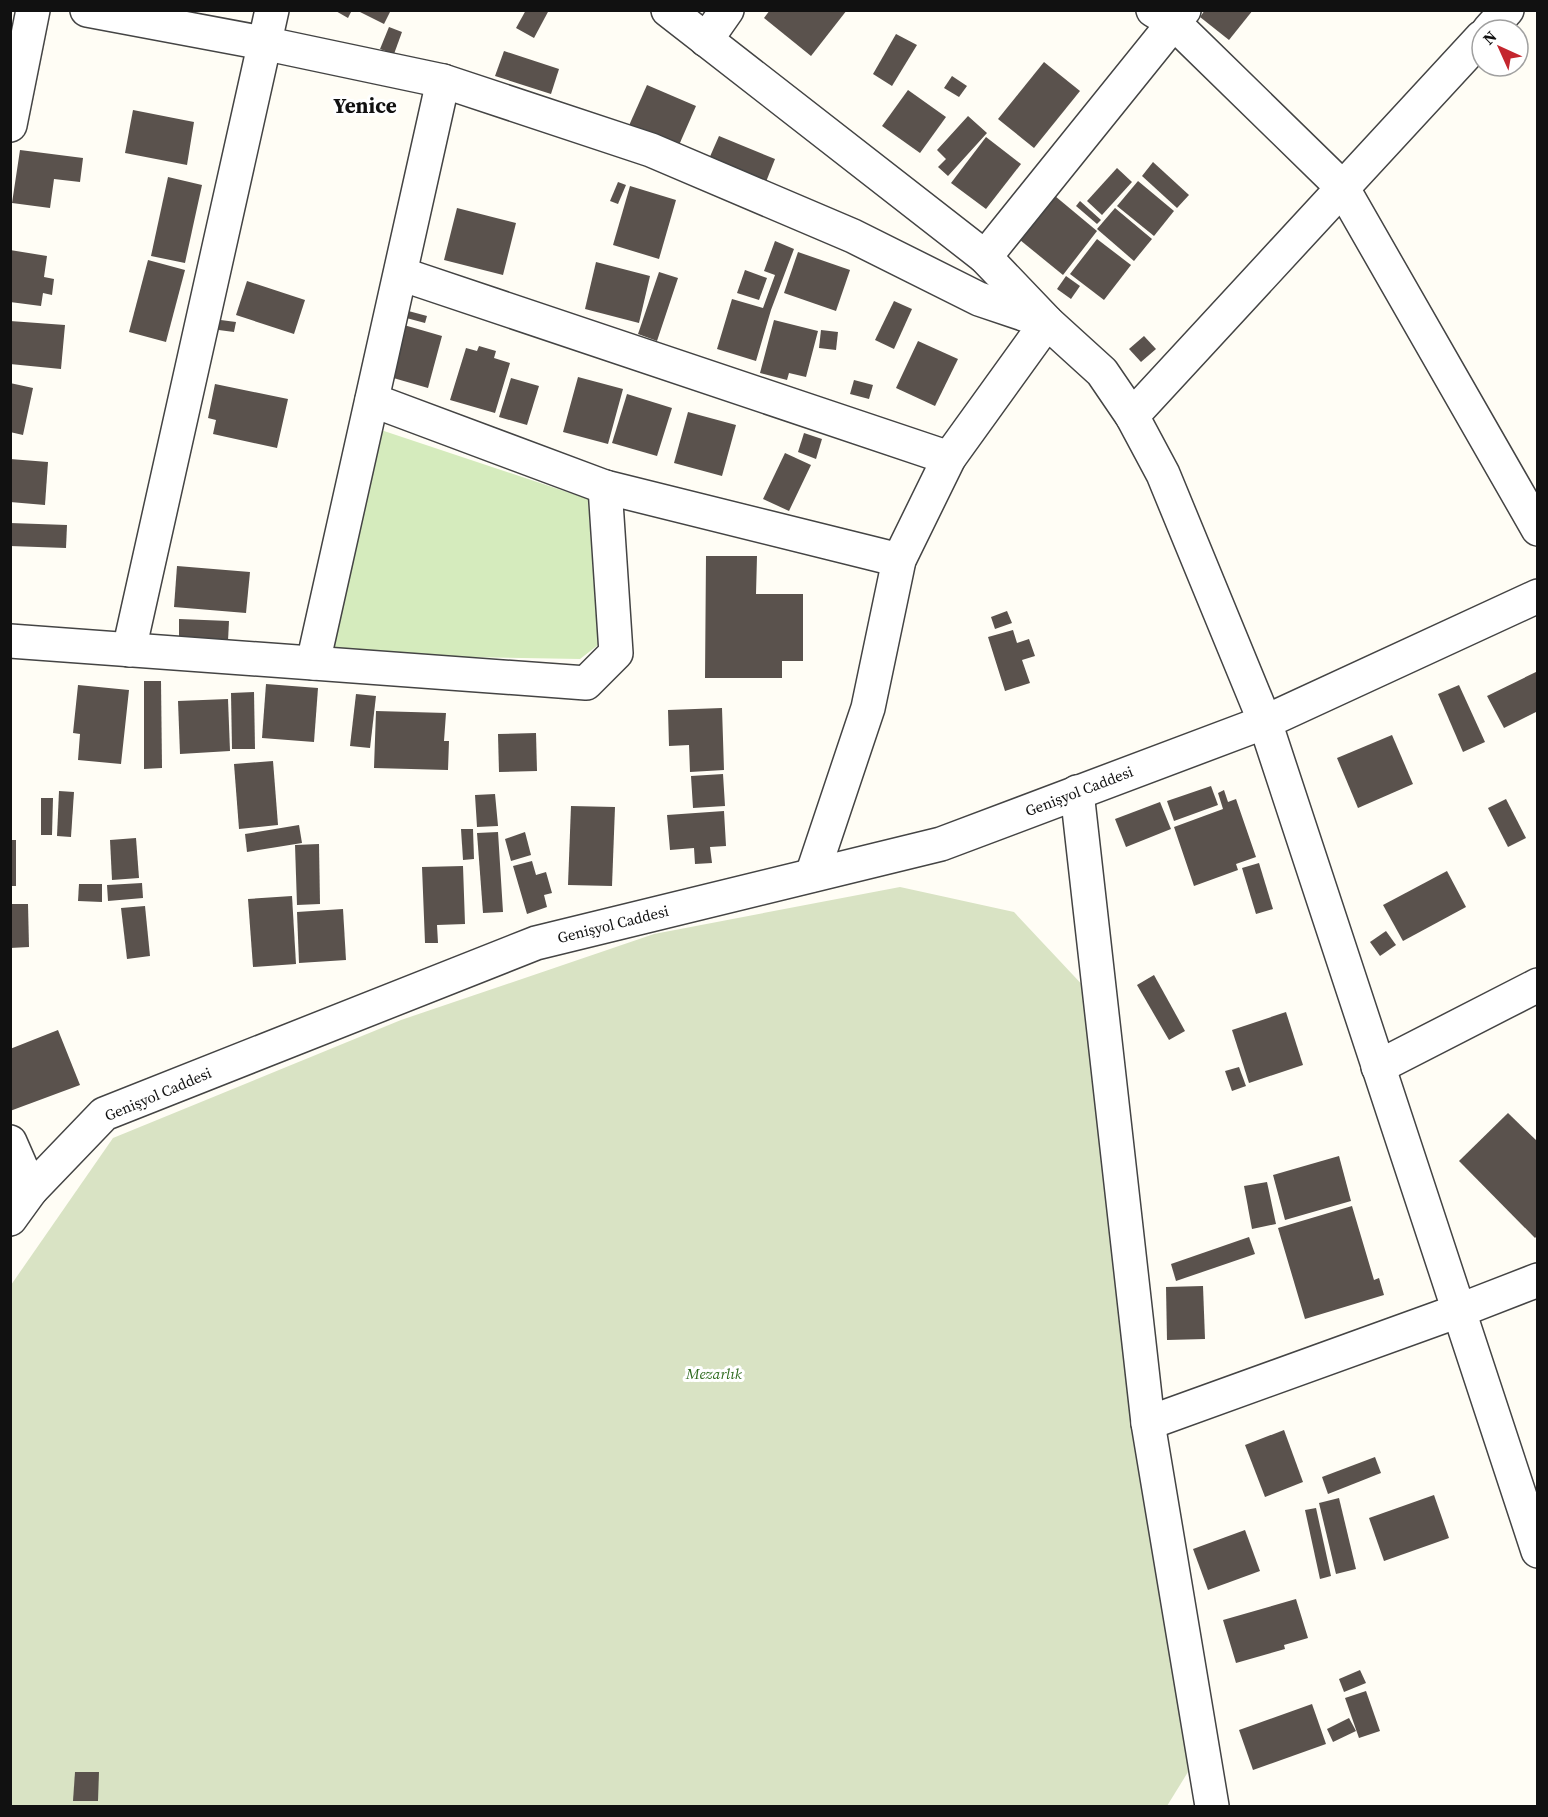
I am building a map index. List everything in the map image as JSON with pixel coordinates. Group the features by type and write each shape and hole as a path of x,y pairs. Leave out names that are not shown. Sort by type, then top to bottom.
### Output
{"street":[{"path":"10,125 33,10"},
{"path":"87,10 263,43 444,81 651,150 853,236 979,299 1047,322"},
{"path":"129,650 272,10"},
{"path":"668,10 985,257 1047,322 1102,372 1132,416 1163,474 1265,722 1538,1551"},
{"path":"706,40 727,10"},
{"path":"985,257 1170,15 1342,187 1538,529"},
{"path":"1132,416 1470,50"},
{"path":"313,663 444,81"},
{"path":"401,274 949,458"},
{"path":"812,875 868,708 899,560 949,458 1047,322"},
{"path":"372,400 605,487 899,560"},
{"path":"10,641 586,683 616,653 605,487"},
{"name":"Genişyol Caddesi","path":"10,1219 31,1190 104,1114 536,943 941,844 1265,722 1538,596"},
{"path":"1077,792 1148,1423 1212,1806"},
{"path":"1378,1067 1538,986"},
{"path":"10,1142 31,1190"},
{"path":"1148,1423 1538,1280"}],"green space":[{"path":"378,429 588,499 598,645 580,659 332,655"},
{"name":"Mezarlık","path":"900,887 1014,912 1118,1023 1188,1772 1167,1806 11,1806 11,1285 113,1138 401,1020 654,934"}],"building":[{"path":"334,10 352,10 348,18"},
{"path":"356,10 391,10 384,24"},
{"path":"526,10 549,10 534,38 516,28"},
{"path":"770,10 847,10 811,56 764,18"},
{"path":"1205,10 1253,10 1229,40 1200,17"},
{"path":"389,27 402,32 394,54 380,49"},
{"path":"896,34 917,45 892,86 873,74"},
{"path":"504,51 559,69 551,94 495,76"},
{"path":"1044,62 1080,91 1034,148 998,119"},
{"path":"952,76 967,86 959,97 944,88"},
{"path":"647,85 696,106 676,152 627,130"},
{"path":"908,90 946,117 920,153 882,126"},
{"path":"133,110 194,122 187,165 125,153"},
{"path":"968,116 987,133 948,176 938,167 946,159 937,150"},
{"path":"719,136 775,159 762,192 705,168"},
{"path":"986,137 1021,164 986,209 951,183"},
{"path":"20,150 83,158 80,182 54,179 50,208 12,203"},
{"path":"1153,162 1189,195 1177,208 1142,176"},
{"path":"1117,168 1132,182 1102,215 1087,201"},
{"path":"168,177 202,185 185,263 151,256"},
{"path":"1138,181 1174,211 1154,236 1117,206"},
{"path":"618,182 626,185 618,204 610,201"},
{"path":"630,186 676,200 659,259 613,245"},
{"path":"1055,196 1097,231 1063,275 1020,240"},
{"path":"1080,201 1101,220 1097,224 1076,206"},
{"path":"457,208 516,223 503,275 444,260"},
{"path":"1115,208 1152,239 1134,261 1097,229"},
{"path":"1097,239 1131,265 1104,300 1070,274"},
{"path":"775,241 794,249 771,310 756,361 717,349 732,299 763,308 775,275 764,271"},
{"path":"10,250 47,256 44,277 54,279 52,295 43,293 41,306 10,302"},
{"path":"798,252 850,270 836,311 784,293"},
{"path":"148,260 185,270 166,342 129,332"},
{"path":"596,262 650,276 639,323 585,309"},
{"path":"745,270 767,278 759,300 737,293"},
{"path":"659,272 678,278 657,341 638,334"},
{"path":"1066,276 1080,286 1071,299 1057,289"},
{"path":"247,281 305,300 294,334 236,315"},
{"path":"894,301 912,309 894,349 875,340"},
{"path":"401,309 427,316 425,323 399,316"},
{"path":"213,319 236,322 234,332 211,329"},
{"path":"774,320 818,331 806,377 789,373 787,380 760,373"},
{"path":"10,321 65,325 61,369 10,364"},
{"path":"397,323 442,336 428,388 383,375"},
{"path":"821,330 838,332 836,350 819,348"},
{"path":"1144,336 1156,349 1141,362 1129,349"},
{"path":"918,341 958,359 935,406 896,388"},
{"path":"479,346 496,351 494,358 510,363 495,413 450,400 466,348 477,351"},
{"path":"578,377 623,389 608,444 563,432"},
{"path":"511,378 539,386 527,425 499,417"},
{"path":"854,380 873,385 869,399 850,394"},
{"path":"10,383 33,388 23,435 10,432"},
{"path":"215,384 288,399 277,448 213,434 216,420 208,418"},
{"path":"627,394 672,408 657,456 612,443"},
{"path":"688,412 736,425 722,476 674,463"},
{"path":"804,433 822,439 816,459 798,452"},
{"path":"785,453 811,465 789,511 763,499"},
{"path":"10,459 48,462 45,505 10,502"},
{"path":"10,523 67,525 66,548 10,546"},
{"path":"706,556 757,556 756,594 803,594 803,661 782,661 782,678 705,678"},
{"path":"177,566 250,572 246,613 174,607"},
{"path":"1007,611 1012,623 995,629 991,617"},
{"path":"179,619 229,621 228,641 179,639"},
{"path":"1013,630 1017,643 1029,639 1035,656 1022,660 1030,683 1005,691 988,637"},
{"path":"1538,671 1538,711 1504,728 1487,696"},
{"path":"144,681 161,681 162,768 144,769"},
{"path":"266,684 318,688 314,742 262,738"},
{"path":"78,685 129,690 121,764 78,760 80,734 73,733"},
{"path":"1459,685 1485,742 1463,752 1438,694"},
{"path":"254,692 255,749 232,749 231,693"},
{"path":"356,694 376,696 370,748 350,746"},
{"path":"228,699 230,751 180,754 178,701"},
{"path":"722,708 724,770 690,772 689,745 669,746 668,710"},
{"path":"376,711 446,713 444,741 449,741 448,770 374,768"},
{"path":"536,733 537,771 499,772 498,734"},
{"path":"1392,735 1413,784 1358,808 1337,758"},
{"path":"273,761 278,825 239,829 234,764"},
{"path":"723,774 725,806 693,808 691,776"},
{"path":"1211,786 1218,805 1174,821 1167,801"},
{"path":"1224,790 1228,802 1236,799 1256,857 1236,864 1238,870 1194,886 1174,827 1223,809 1218,793"},
{"path":"59,791 74,792 71,837 57,836"},
{"path":"495,794 498,826 477,827 475,795"},
{"path":"41,798 53,798 52,835 41,835"},
{"path":"1506,799 1526,838 1508,847 1488,808"},
{"path":"1160,802 1171,829 1126,847 1115,819"},
{"path":"571,806 615,807 612,886 568,885"},
{"path":"724,811 726,846 710,847 712,863 695,864 694,848 670,850 667,815"},
{"path":"299,825 302,843 247,852 245,834"},
{"path":"461,829 473,829 474,859 463,860"},
{"path":"498,832 503,912 483,913 477,833"},
{"path":"525,832 531,855 511,861 505,839"},
{"path":"136,838 139,878 112,880 110,840"},
{"path":"10,840 16,840 16,886 10,886"},
{"path":"319,844 320,904 297,905 295,845"},
{"path":"532,861 536,875 546,872 552,893 544,895 547,907 527,914 513,866"},
{"path":"1259,863 1273,909 1256,914 1242,868"},
{"path":"463,866 465,924 437,925 438,943 425,943 422,867"},
{"path":"1447,871 1466,907 1403,941 1383,905"},
{"path":"142,883 143,898 108,901 107,885"},
{"path":"79,884 102,884 102,902 78,901"},
{"path":"292,896 296,964 253,967 248,899"},
{"path":"10,904 28,904 29,947 10,948"},
{"path":"145,906 150,956 127,959 121,908"},
{"path":"343,909 346,960 299,963 297,912"},
{"path":"1386,931 1396,945 1380,956 1370,942"},
{"path":"1154,975 1185,1031 1169,1040 1137,985"},
{"path":"1286,1012 1303,1065 1249,1083 1232,1030"},
{"path":"58,1030 80,1085 10,1111 10,1049"},
{"path":"1239,1067 1246,1086 1232,1091 1225,1071"},
{"path":"1508,1113 1538,1142 1538,1235 1535,1238 1459,1161"},
{"path":"1339,1156 1351,1201 1285,1220 1273,1175"},
{"path":"1267,1182 1276,1224 1252,1229 1244,1186"},
{"path":"1352,1206 1374,1280 1379,1278 1384,1295 1305,1319 1278,1228"},
{"path":"1249,1237 1255,1254 1176,1281 1171,1264"},
{"path":"1203,1286 1205,1339 1167,1340 1166,1287"},
{"path":"1284,1430 1303,1482 1265,1497 1245,1445"},
{"path":"1375,1457 1381,1473 1328,1494 1322,1477"},
{"path":"1434,1495 1449,1538 1384,1561 1369,1518"},
{"path":"1339,1498 1356,1569 1336,1574 1319,1503"},
{"path":"1316,1508 1331,1576 1320,1579 1305,1510"},
{"path":"1245,1530 1260,1571 1208,1590 1193,1549"},
{"path":"1296,1599 1308,1638 1284,1645 1285,1649 1236,1663 1223,1620"},
{"path":"1360,1670 1366,1683 1344,1692 1339,1679"},
{"path":"1366,1691 1380,1731 1359,1738 1345,1698"},
{"path":"1312,1704 1326,1744 1253,1770 1239,1730"},
{"path":"1349,1718 1356,1731 1333,1742 1327,1729"},
{"path":"75,1772 99,1772 98,1801 73,1801"}],"district":[{"name":"Yenice","path":"365,105"}]}
